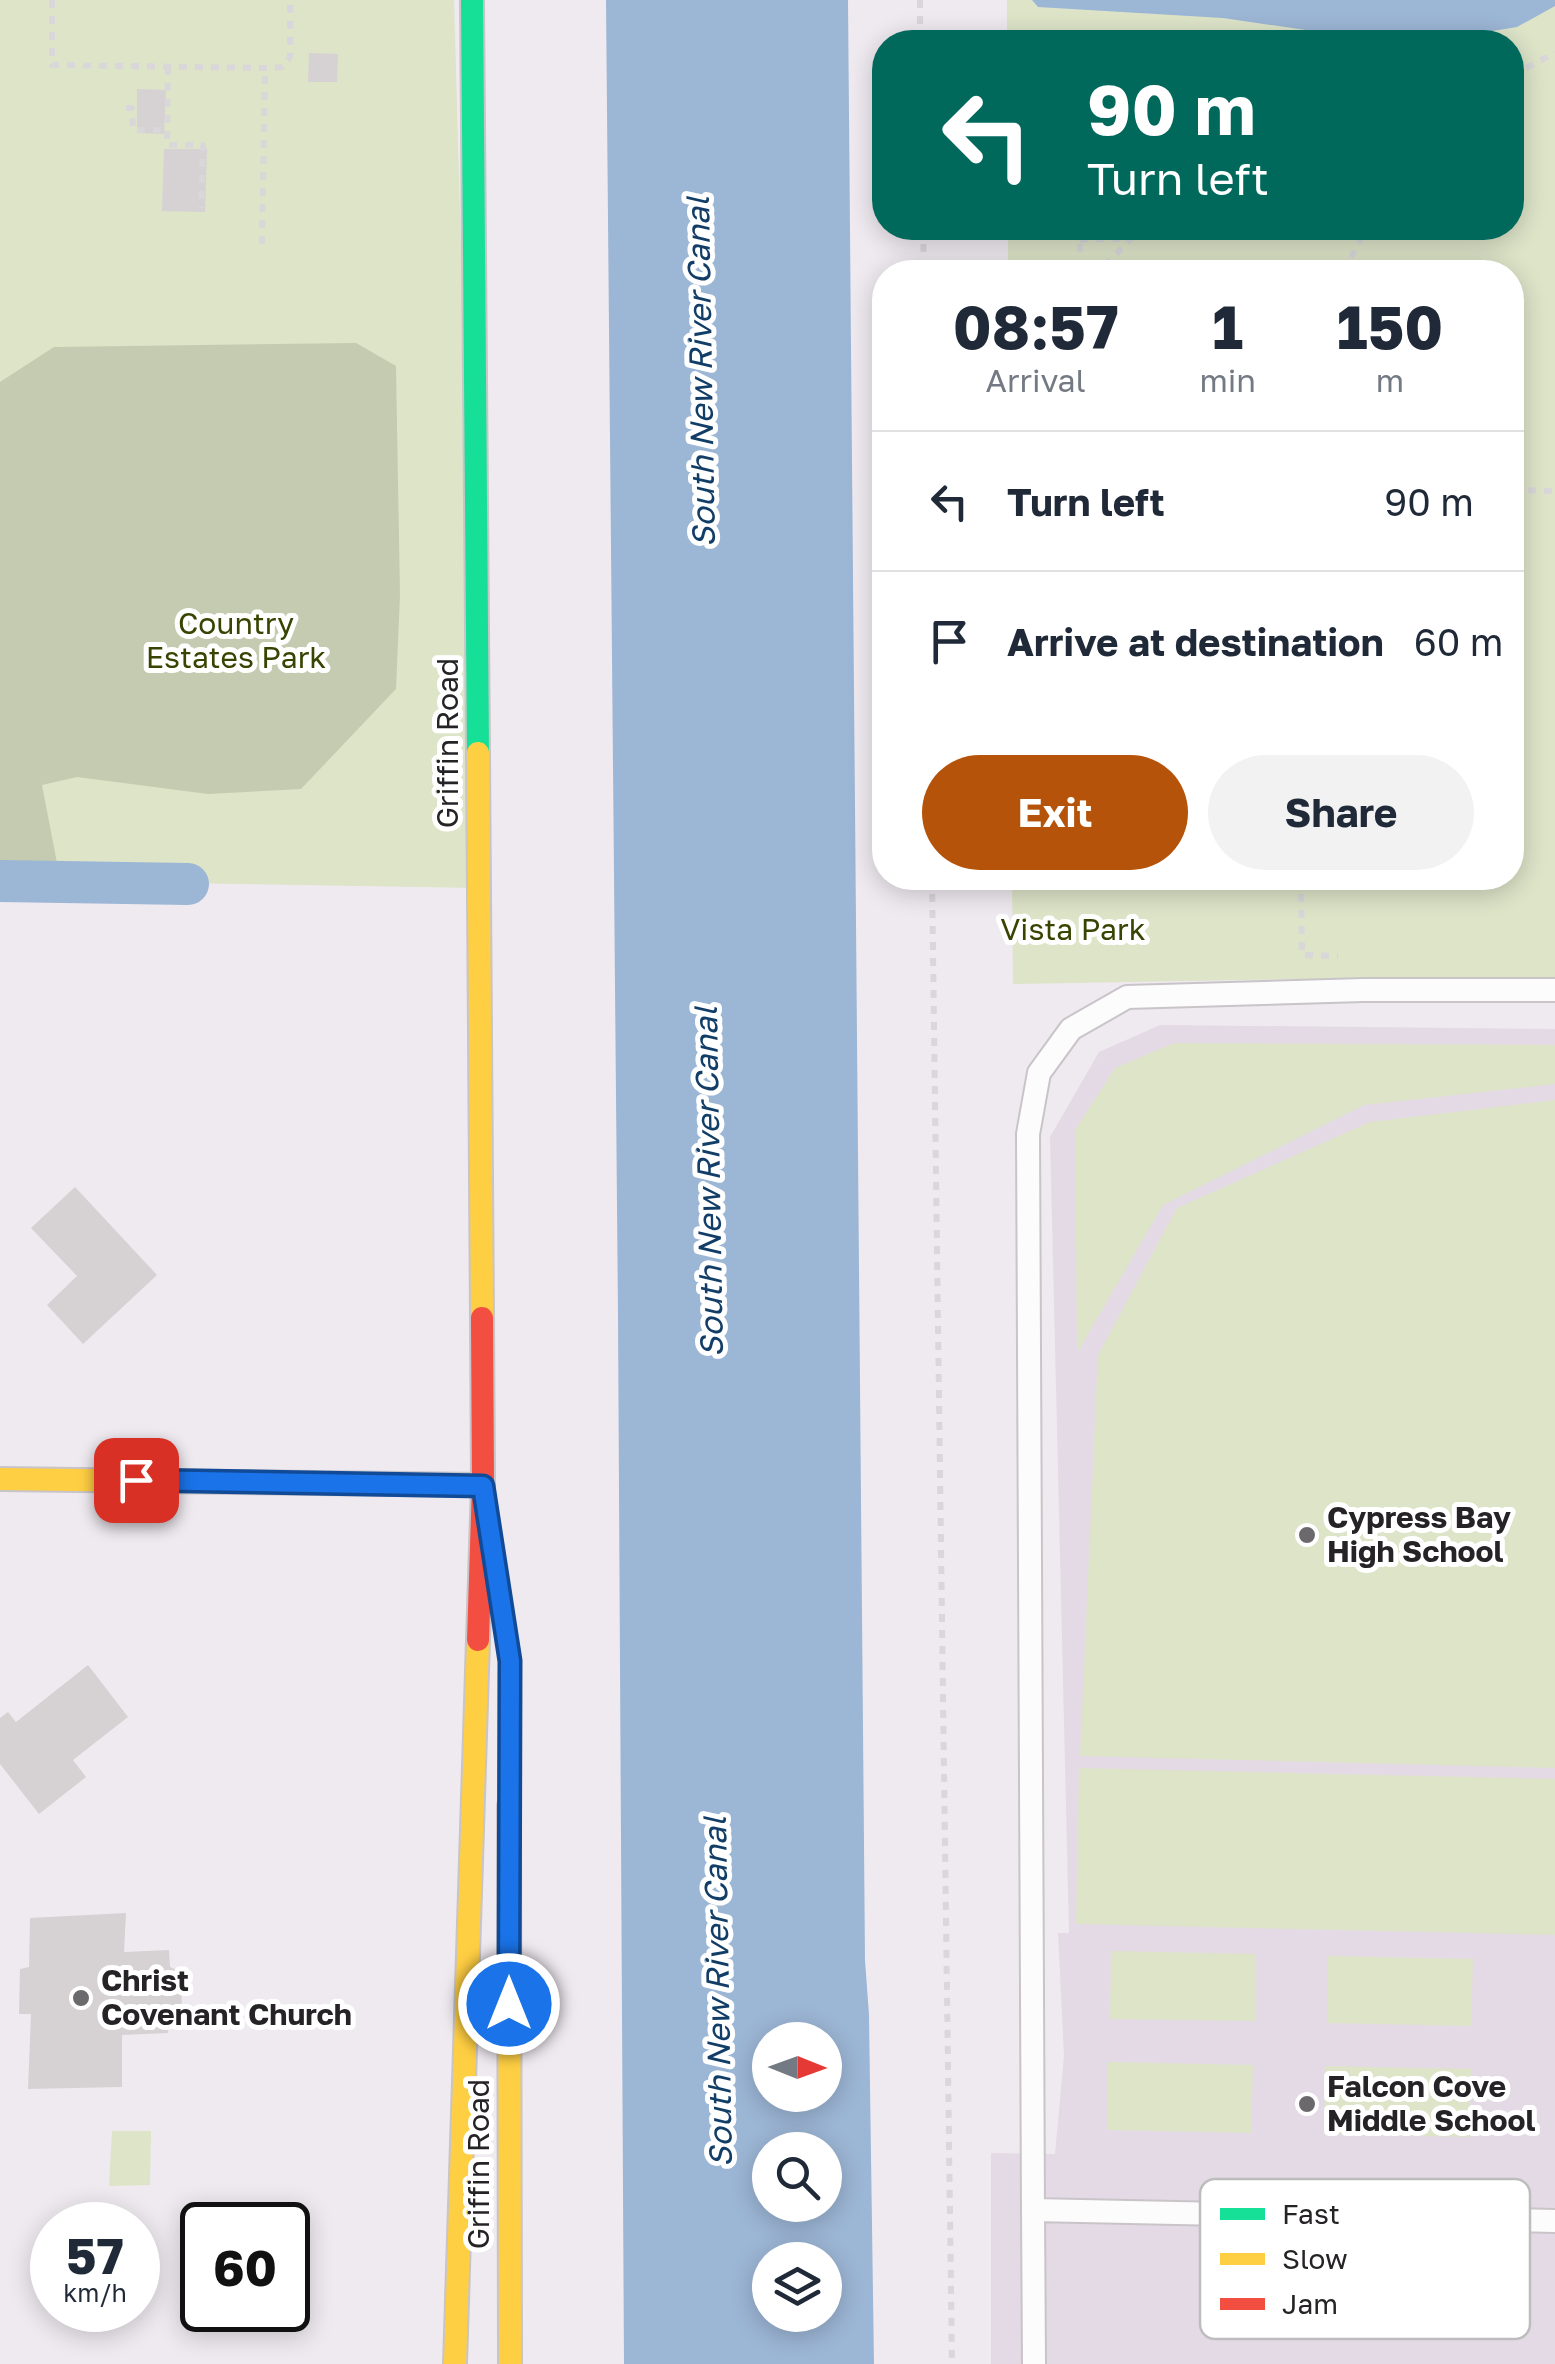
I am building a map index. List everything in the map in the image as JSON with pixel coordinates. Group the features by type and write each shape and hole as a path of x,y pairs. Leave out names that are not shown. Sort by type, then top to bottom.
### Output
{"main road":[{"name":"Griffin Road","path":"456,2364 483,1486 472,0"},
{"path":"0,1478 483,1486"},
{"name":"Griffin Road","path":"483,1486 501,1602"},
{"name":"Griffin Road","path":"510,1775 510,2364"}],"lane":[{"path":"1034,2364 1028,1134 1040,1073 1071,1029 1127,997 1363,990 1555,990"},
{"path":"1033,2210 1200,2213"},
{"path":"1530,2220 1555,2220"}],"path":[{"path":"52,0 52,65 265,68 282,67 290,57 287,0"},
{"path":"920,0 920,30"},
{"path":"1524,69 1555,53"},
{"path":"168,67 167,145 203,145 201,208"},
{"path":"262,244 265,68"},
{"path":"126,108 132,108 133,130 168,130"},
{"path":"1080,240 1080,260"},
{"path":"1110,260 1130,240"},
{"path":"1524,490 1555,491"},
{"path":"932,890 952,2364"},
{"path":"1301,890 1302,955"}],"shaded area":[{"name":"Cypress Bay High School","path":"1160,1025 1555,1029 1555,2364 991,2364 991,2153 1055,2154 1064,2056 1058,1933 1069,1933 1050,1137 1099,1052"}],"green space":[{"name":"Country Estates Park","path":"0,0 454,0 479,888 0,880"},
{"name":"Vista Park","path":"1007,0 1555,0 1555,980 1013,984 1012,890 1524,890 1524,260 1008,260 1008,240 1524,240 1524,30 1007,30"},
{"path":"356,343 396,366 400,595 396,689 301,789 208,794 77,777 42,785 57,863 0,861 0,382 54,347"},
{"path":"1174,1043 1555,1045 1555,1084 1364,1105 1163,1205 1077,1353 1075,1130 1115,1068"},
{"name":"Cypress Bay High School","path":"1555,1100 1555,1768 1080,1756 1098,1355 1177,1208 1370,1122"},
{"path":"1079,1768 1555,1779 1555,1935 1076,1924"},
{"path":"1111,1951 1256,1954 1255,2021 1110,2019"},
{"path":"1328,1956 1473,1959 1471,2026 1327,2023"},
{"path":"1108,2062 1253,2065 1251,2133 1107,2130"},
{"path":"1325,2066 1471,2069 1469,2137 1324,2134"},
{"path":"112,2131 151,2131 150,2185 109,2186"}],"water":[{"name":"South New River Canal","path":"606,0 848,0 865,1960 874,2364 624,2364"},
{"path":"1032,0 1555,0 1555,6 1517,27 1499,30 1306,30 1223,18 1038,7"}],"building":[{"path":"309,53 338,54 337,82 308,82"},
{"path":"137,89 166,90 164,134 137,133"},
{"path":"164,149 207,149 205,212 162,211"},
{"path":"75,1187 157,1275 83,1344 47,1305 77,1276 31,1228"},
{"path":"88,1665 128,1717 73,1760 86,1777 39,1814 0,1764 0,1718 8,1712 16,1722"},
{"path":"126,1913 124,1952 169,1950 170,1967 181,1972 182,2014 169,2013 168,2033 122,2035 122,2087 28,2089 31,2014 19,2014 20,1969 29,1967 30,1918"}],"waterway":[{"path":"0,881 188,884"}],"traffic: fast":[{"path":"472,0 478,753"}],"traffic: slow":[{"path":"478,753 482,1318"},
{"path":"0,1479 483,1485"},
{"path":"455,2364 478,1640"},
{"path":"509,1806 510,2364"}],"traffic: jam":[{"path":"478,1640 483,1485 482,1318"}],"place":[{"name":"Cypress Bay High School","path":"1307,1535"},
{"name":"Christ Covenant Church","path":"81,1998"},
{"name":"Falcon Cove Middle School","path":"1307,2104"}],"route":[{"path":"136,1480 483,1486 510,1661 509,2004"}]}
